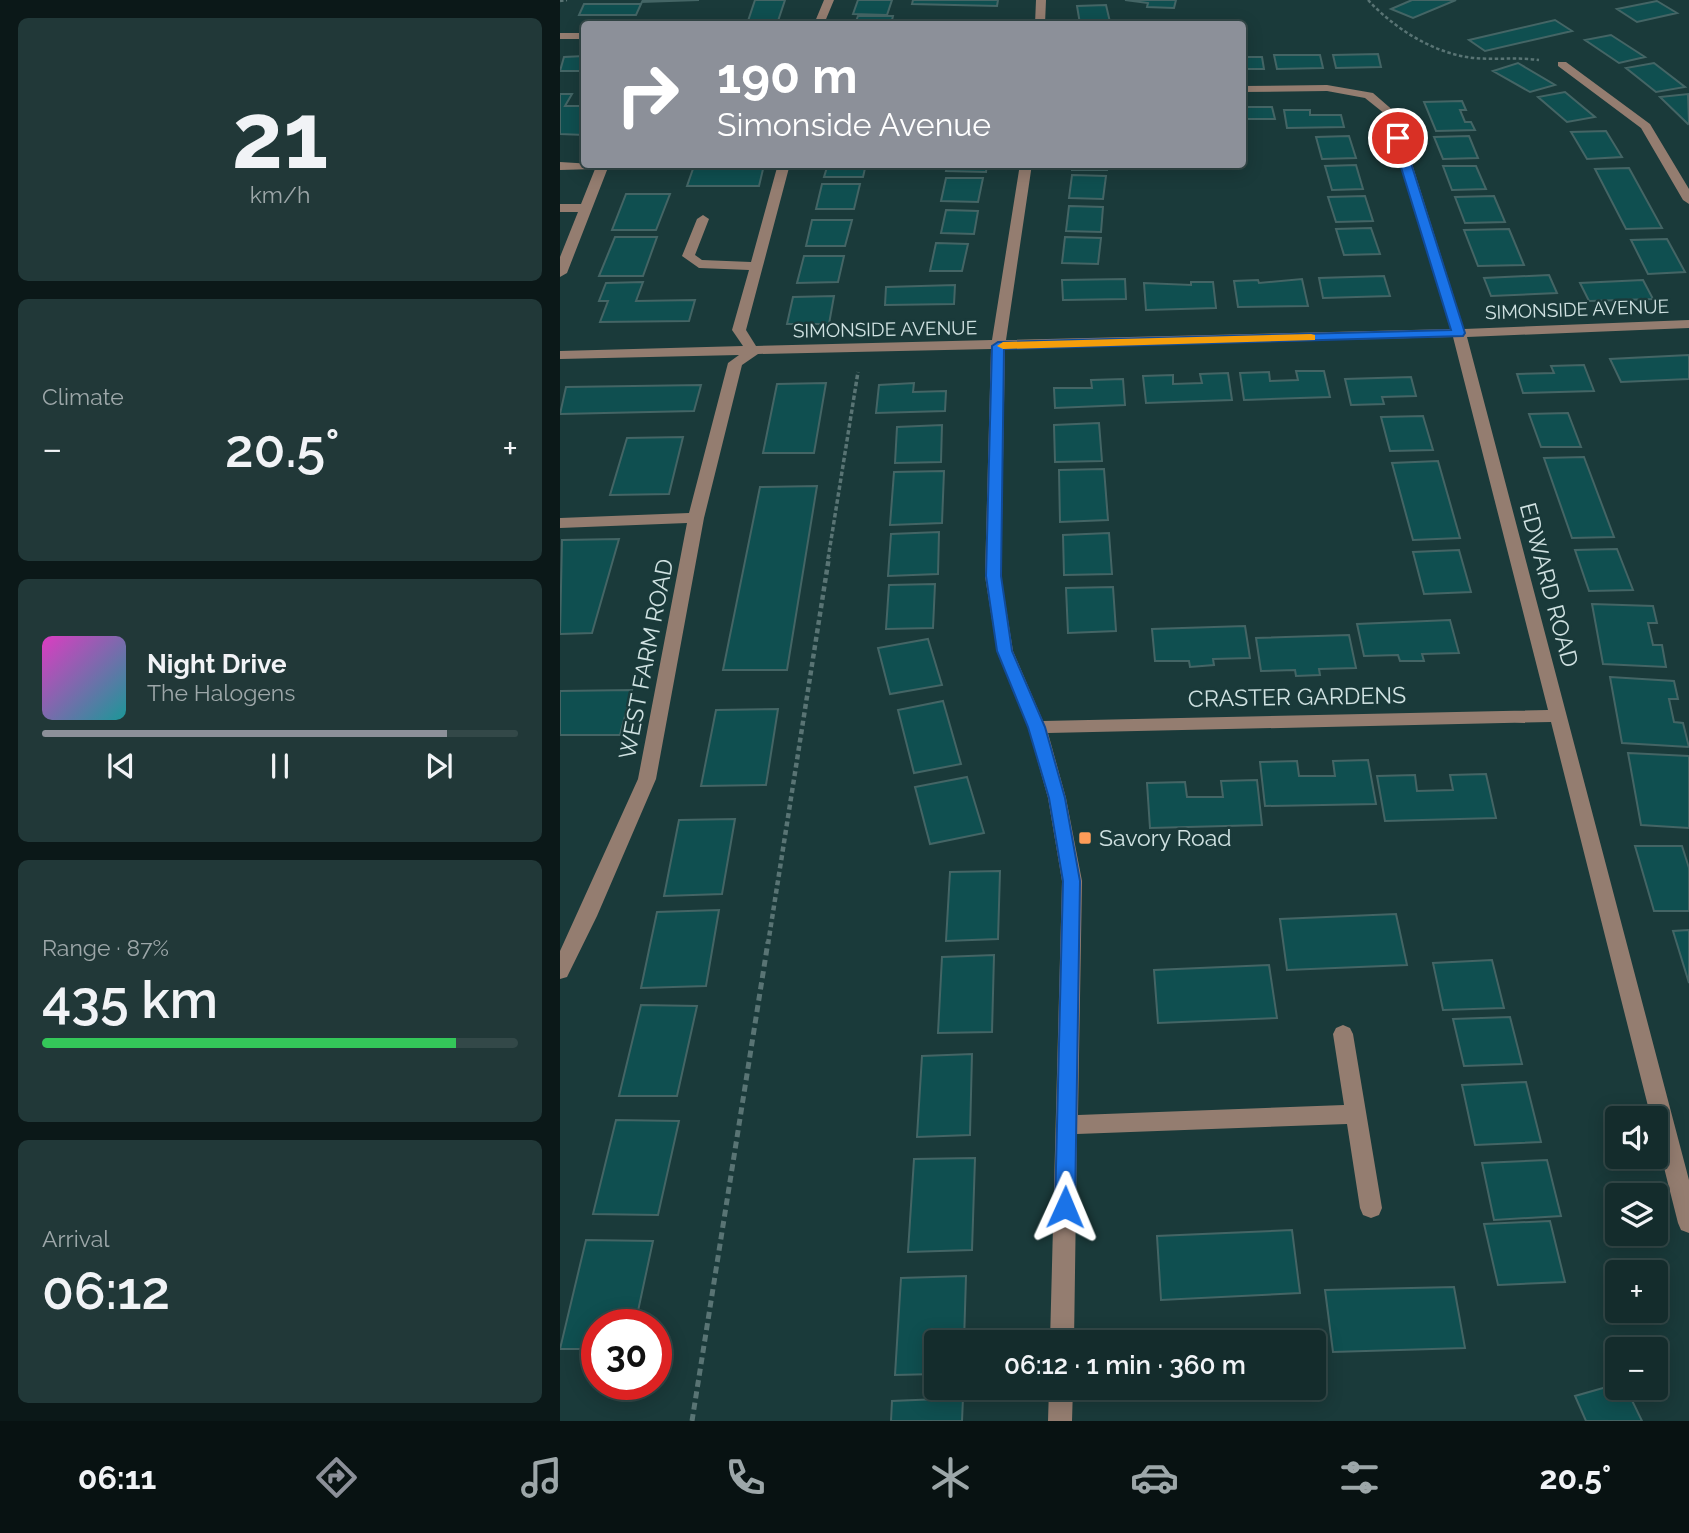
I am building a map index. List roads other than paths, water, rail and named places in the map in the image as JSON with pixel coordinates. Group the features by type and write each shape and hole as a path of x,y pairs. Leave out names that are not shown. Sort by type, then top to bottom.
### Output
{"street":[{"path":"821,21 829,0"},
{"path":"1040,21 1041,0"},
{"path":"560,36 581,36"},
{"path":"1562,64 1646,126 1689,200"},
{"name":"EDWARD ROAD","path":"1246,89 1327,88 1369,95 1390,113 1459,333 1689,1223"},
{"path":"560,166 581,166"},
{"path":"560,273 602,168"},
{"path":"753,352 739,330 783,168"},
{"path":"1026,168 998,346 993,576 1005,651 1037,727 1057,798 1072,881 1062,1330"},
{"path":"560,208 586,208"},
{"path":"703,219 688,256 699,264 755,266"},
{"name":"SIMONSIDE AVENUE","path":"560,355 998,346 1689,324"},
{"name":"WEST FARM ROAD","path":"560,971 647,779 696,518 736,363 753,352"},
{"path":"560,523 696,518"},
{"name":"CRASTER GARDENS","path":"1037,727 1558,716"},
{"path":"1343,1034 1371,1208"},
{"path":"1067,1125 1356,1114"},
{"path":"1060,1421 1061,1400"}],"place":[{"name":"Savory Road","path":"1085,838"}]}
